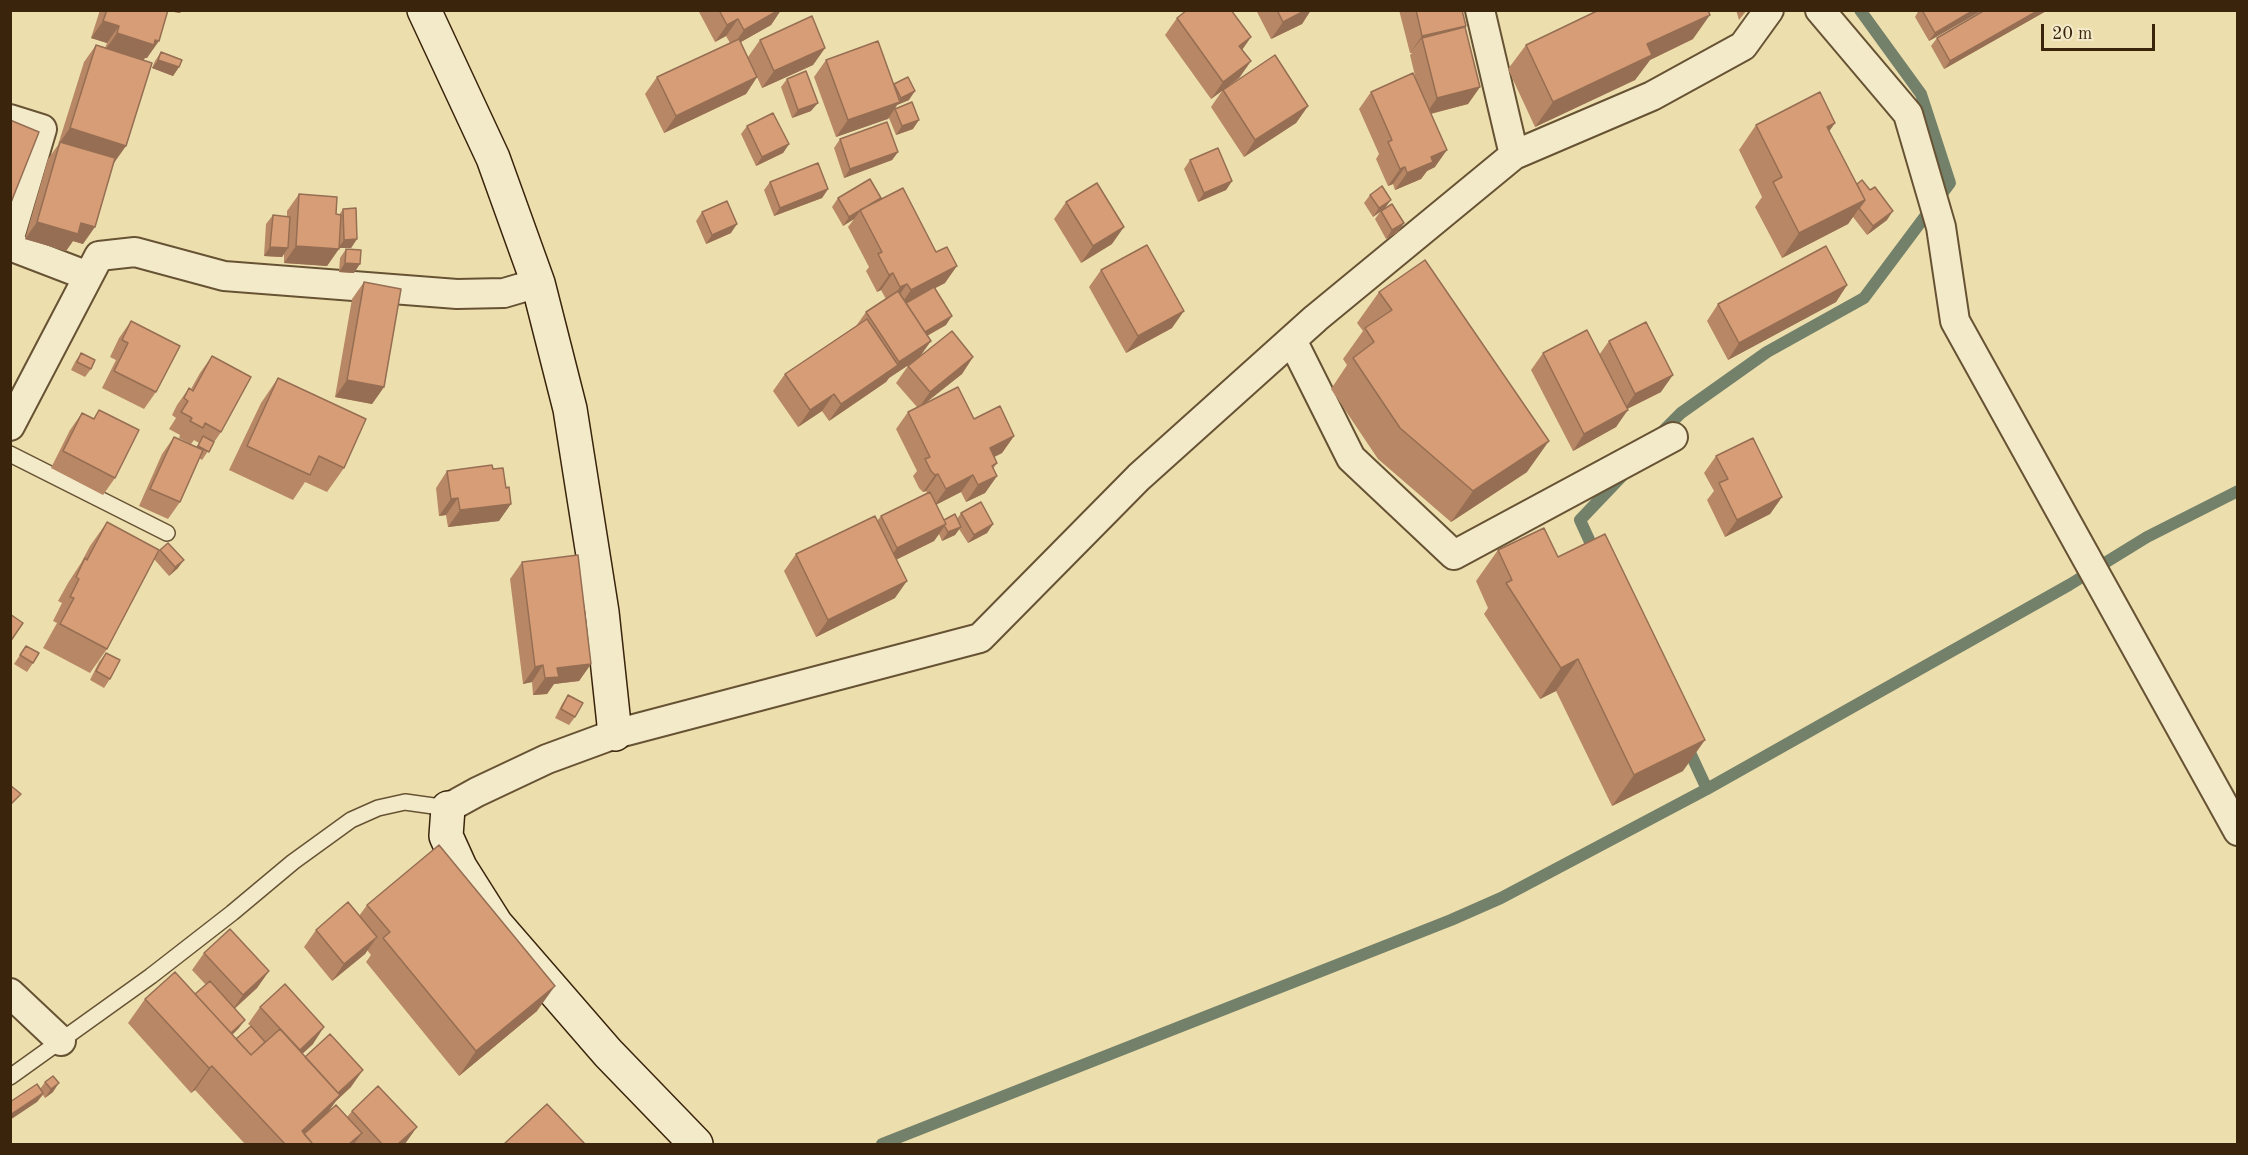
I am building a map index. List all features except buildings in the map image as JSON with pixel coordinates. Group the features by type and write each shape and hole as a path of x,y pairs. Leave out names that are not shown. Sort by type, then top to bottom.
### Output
{"street":[{"path":"424,10 493,158 538,283 570,409 602,612 615,734"},
{"path":"1480,10 1514,154"},
{"path":"696,1144 608,1053 496,924 460,867 446,836 448,808 547,759 615,734 980,638 1138,477 1292,340 1514,154 1652,96 1743,46 1769,10"},
{"path":"1820,10 1908,114 1941,227 1954,321 2238,831"},
{"path":"10,119 42,129 10,238 15,249 88,276"},
{"path":"10,426 99,256 135,252 224,276 445,293 504,293 538,283"},
{"path":"1292,340 1352,458 1454,555 1674,437"},
{"path":"10,993 61,1041"}],"lane":[{"path":"10,454 167,533"},
{"path":"10,1077 151,976 293,862 351,820 378,808 405,802 448,808"}],"waterway":[{"path":"1660,434 1681,413 1767,352 1864,298 1950,183 1921,94 1860,10"},
{"path":"1596,555 1580,520 1622,476"},
{"path":"882,1144 1451,920 1501,898 1707,789 2069,585 2147,537 2238,491"},
{"path":"1686,744 1707,789"}]}
